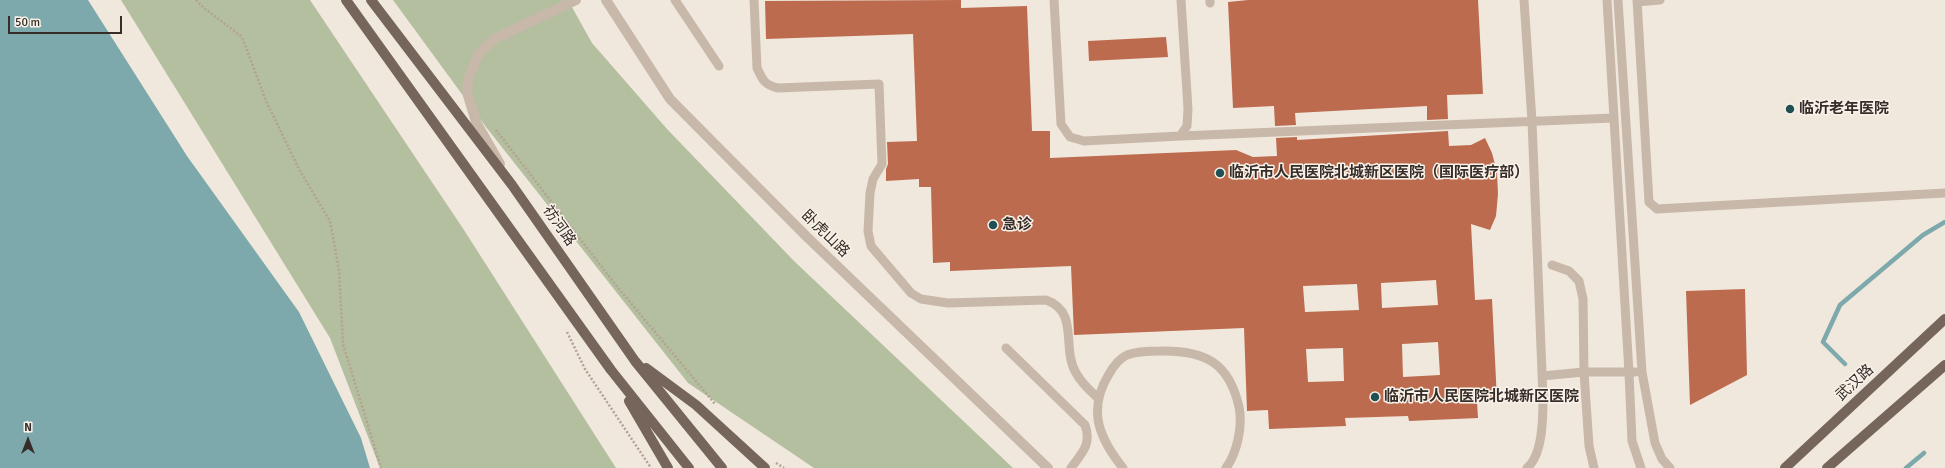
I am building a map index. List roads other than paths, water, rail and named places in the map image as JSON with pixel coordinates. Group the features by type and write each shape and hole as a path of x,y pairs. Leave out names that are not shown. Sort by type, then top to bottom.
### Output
{"main road":[{"path":"346,0 611,370 690,468"},
{"name":"祊河路","path":"371,0 512,185 635,360 722,468"},
{"name":"武汉路","path":"1785,468 1945,319"},
{"path":"635,360 696,405 765,468"},
{"path":"1827,468 1945,365"},
{"path":"611,370 668,468"}],"street":[{"path":"512,185 476,122 467,92 468,80 478,56 494,39 576,0"},
{"name":"卧虎山路","path":"609,1 670,99 807,237 1048,468"}],"lane":[{"path":"675,0 719,66"},
{"path":"754,0 758,68 761,78 768,86 778,88 879,84 882,164 873,179 870,193 868,231 871,246 886,265 911,292 921,299 948,303 1046,300 1056,304 1063,311 1067,322 1070,355 1075,372 1098,398"},
{"path":"1054,0 1061,124 1070,137 1084,141 1614,118"},
{"path":"1180,136 1187,126 1188,109 1181,0"},
{"path":"1524,0 1532,121 1543,423 1539,446 1530,466 1527,468"},
{"path":"1607,0 1632,441 1640,468"},
{"path":"1618,0 1642,372 1655,443 1662,459 1670,468"},
{"path":"1660,0 1637,1 1649,202 1657,209 1945,193"},
{"path":"1552,266 1569,271 1579,281 1583,299 1584,372 1589,446 1594,468"},
{"path":"1006,348 1085,425 1089,436 1087,445 1071,468"},
{"path":"1123,468 1108,449 1099,430 1097,412 1098,398 1103,384 1116,362 1126,355 1142,351 1181,351 1207,358 1220,368 1234,388 1239,410 1240,423 1231,461 1226,468"},
{"path":"1542,376 1584,372 1642,372"}],"water":[{"path":"0,0 88,0 187,156 299,312 361,438 370,468 0,468"}],"waterway":[{"path":"1845,364 1823,342 1840,305 1923,235 1945,222"},
{"path":"1906,468 1924,453"}],"place":[{"name":"临沂老年医院","path":"1790,109"},
{"name":"临沂市人民医院北城新区医院（国际医疗部）","path":"1220,173"},
{"name":"急诊","path":"993,225"},
{"name":"临沂市人民医院北城新区医院","path":"1375,397"}]}
